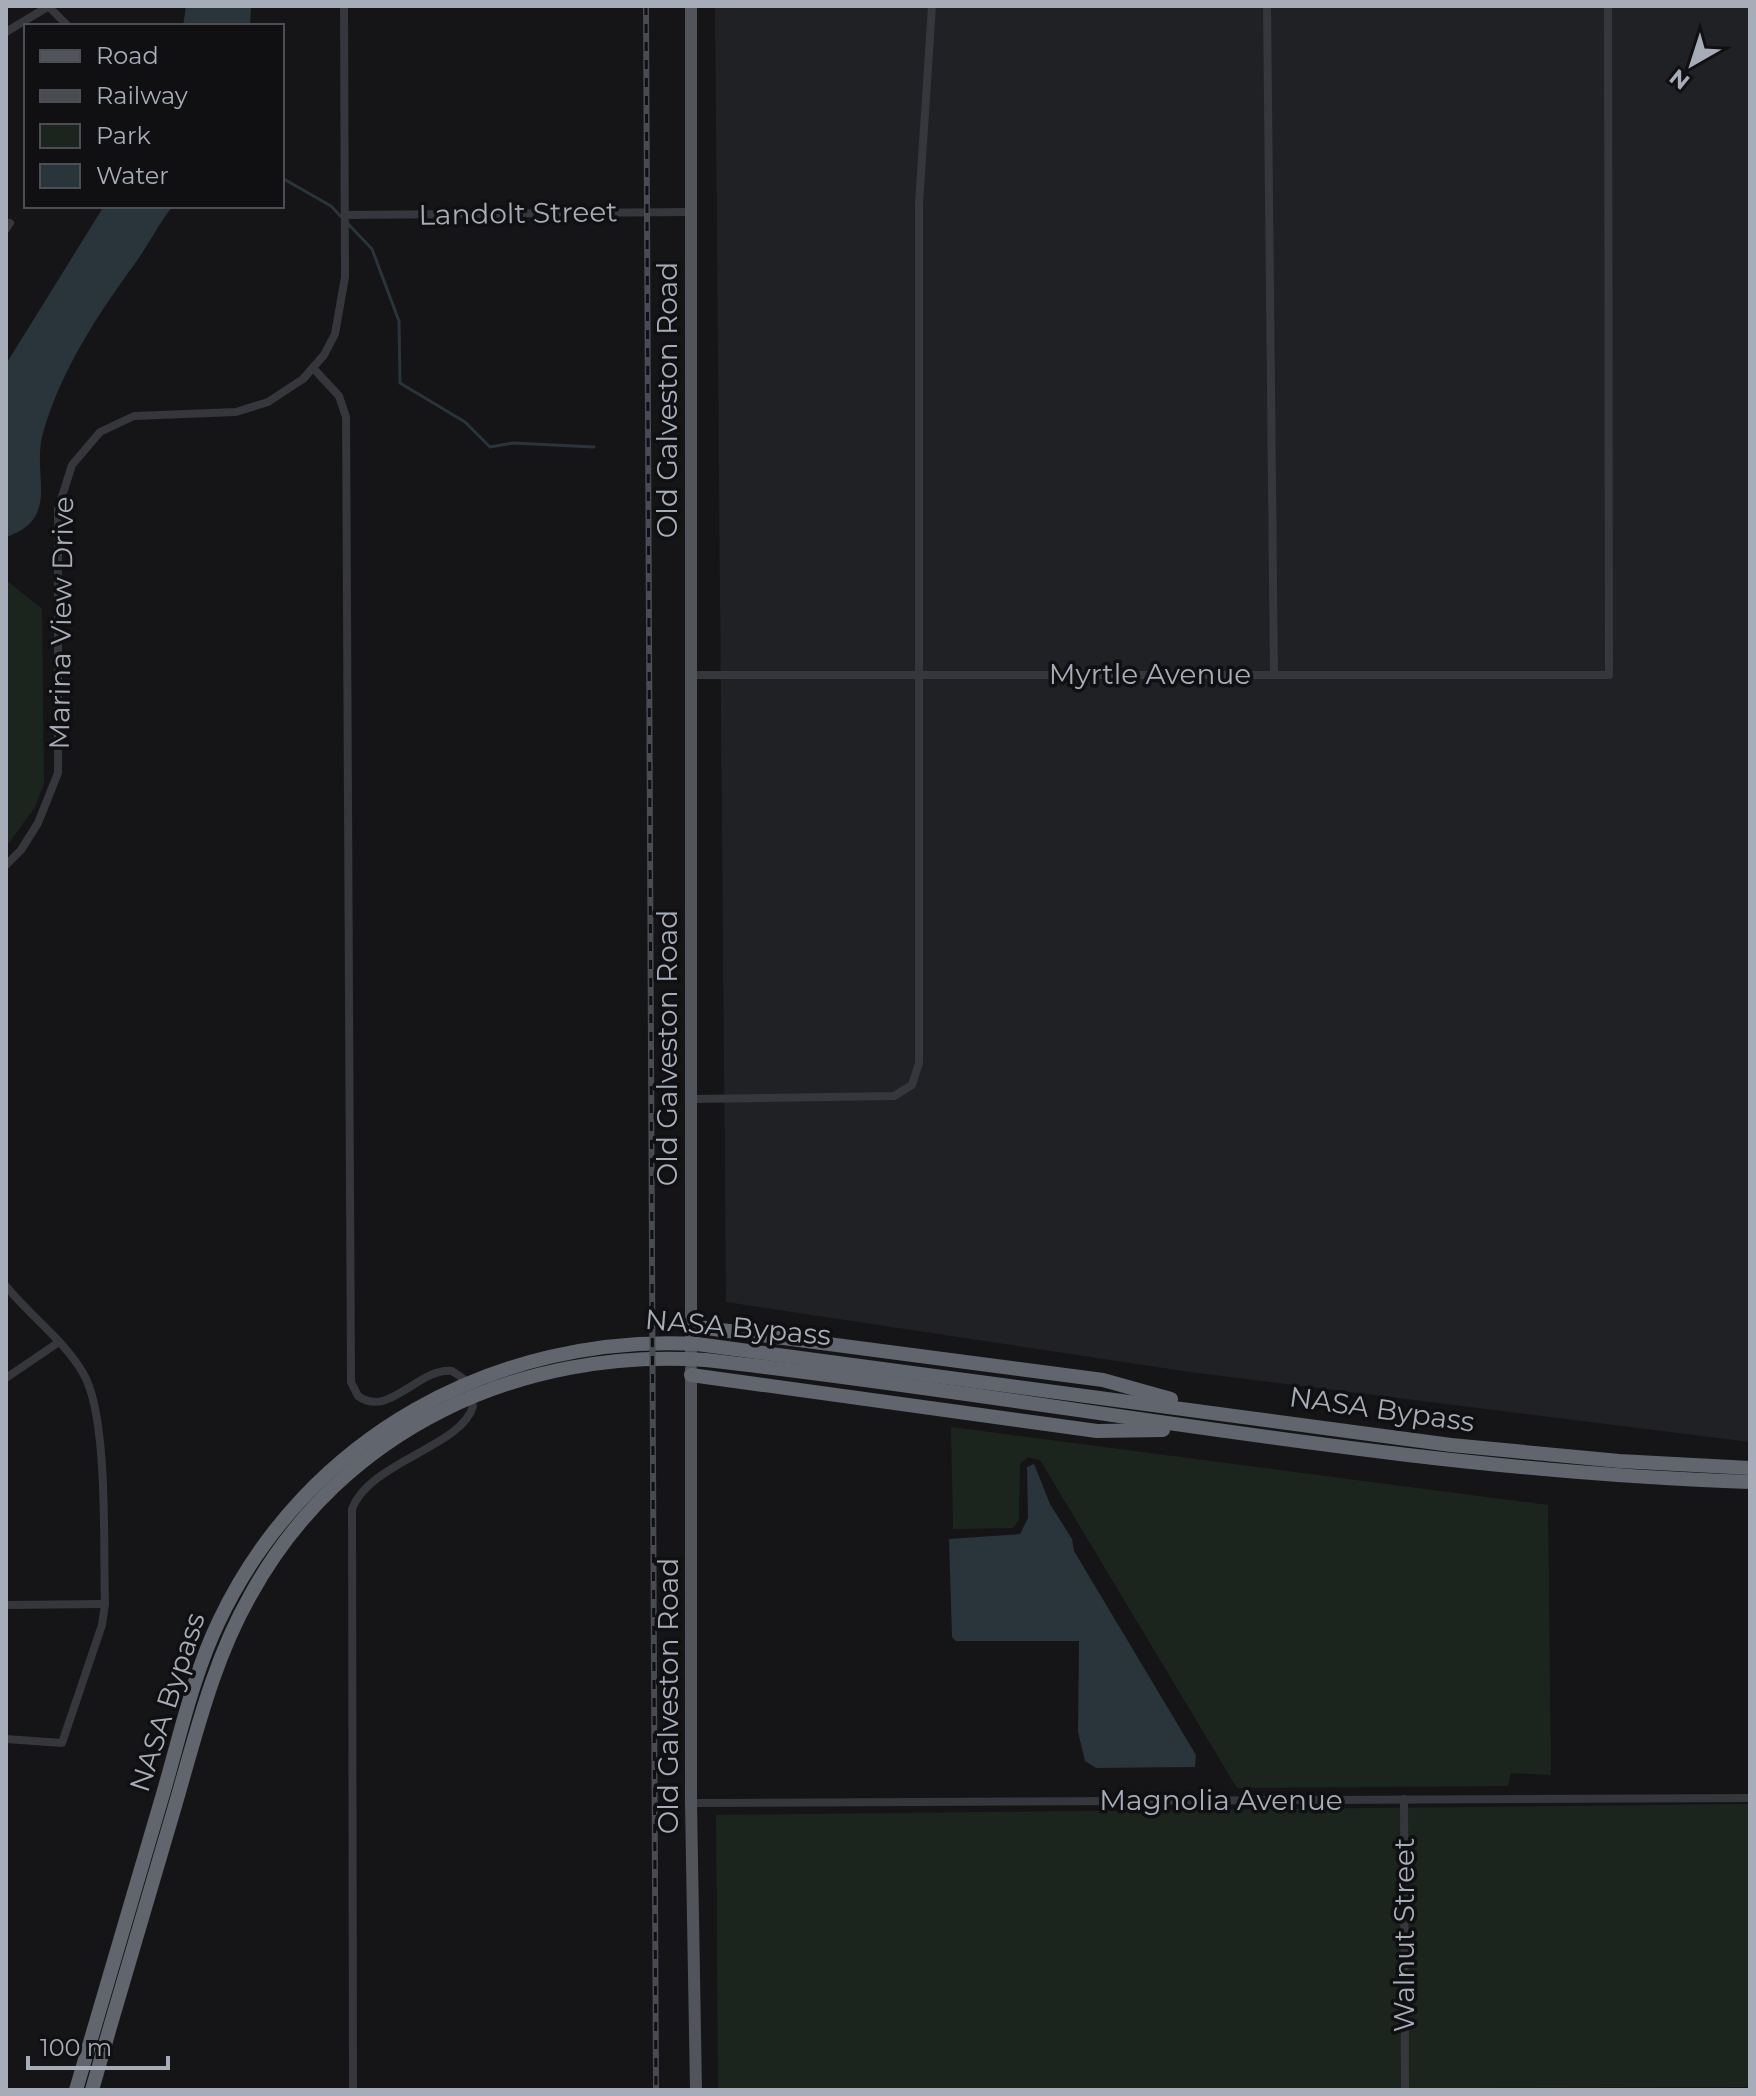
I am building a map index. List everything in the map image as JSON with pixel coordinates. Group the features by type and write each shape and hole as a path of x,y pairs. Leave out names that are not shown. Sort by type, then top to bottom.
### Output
{"highway":[{"path":"691,1326 1103,1380 1217,1412"},
{"name":"NASA Bypass","path":"76,2090 206,1652 251,1563 313,1488 379,1431 443,1392 518,1363 582,1349 634,1343 697,1344 977,1388 1205,1429 1549,1469 1750,1482"},
{"path":"851,1398 840,1383 837,1370 852,1345"},
{"name":"NASA Bypass","path":"92,2090 218,1662 251,1592 313,1509 369,1457 427,1418 508,1382 585,1363 632,1358 706,1360 1217,1412 1507,1452 1750,1468"},
{"path":"691,1375 1097,1431 1205,1429"}],"main road":[{"name":"Old Galveston Road","path":"691,6 691,1803 696,2090"}],"street":[{"path":"6,32 49,6 66,24"},
{"path":"344,6 345,215"},
{"path":"691,1099 894,1096 912,1085 919,1063 919,204 932,6"},
{"path":"1267,6 1274,675"},
{"name":"Myrtle Avenue","path":"691,675 1609,675 1608,6"},
{"name":"Landolt Street","path":"345,215 691,212"},
{"name":"Marina View Drive","path":"6,865 30,838 58,773 58,509 72,465 91,440 124,420 149,413 226,412 255,407 283,394 313,368 335,334 342,307 345,215"},
{"path":"313,368 339,396 346,417 351,1382 358,1396 374,1403 386,1401 430,1374 452,1371 464,1379 473,1406 462,1425 373,1483 358,1497 352,1509 353,2090"},
{"path":"6,1286 82,1371 96,1410 105,1604 102,1625 62,1743 6,1739"},
{"path":"6,1378 59,1342"},
{"path":"6,1605 105,1604"},
{"name":"Magnolia Avenue","path":"691,1803 1750,1798"},
{"name":"Walnut Street","path":"1404,1799 1405,2090"}],"shaded area":[{"path":"715,6 1750,6 1750,1442 1190,1372 726,1302"}],"green space":[{"path":"6,580 42,609 44,783 35,807 6,847"},
{"path":"951,1427 1548,1505 1551,1775 1511,1773 1508,1786 1237,1788 1040,1460 1028,1457 1020,1464 1019,1520 1013,1528 953,1529"},
{"path":"1750,1804 1750,2087 718,2090 716,1815"}],"water":[{"path":"186,6 251,6 250,24 183,24"},
{"path":"103,208 171,208 70,365 43,433 39,507 34,519 23,529 6,537 6,364"},
{"path":"1034,1464 1050,1504 1072,1539 1074,1551 1196,1755 1195,1767 1096,1768 1085,1761 1078,1732 1079,1641 956,1641 952,1637 949,1539 1020,1534 1028,1518 1027,1467"}],"waterway":[{"path":"284,179 331,206 372,249 399,321 400,383 465,422 490,447 513,443 594,447"}],"railway":[{"path":"646,6 656,2090"}]}
